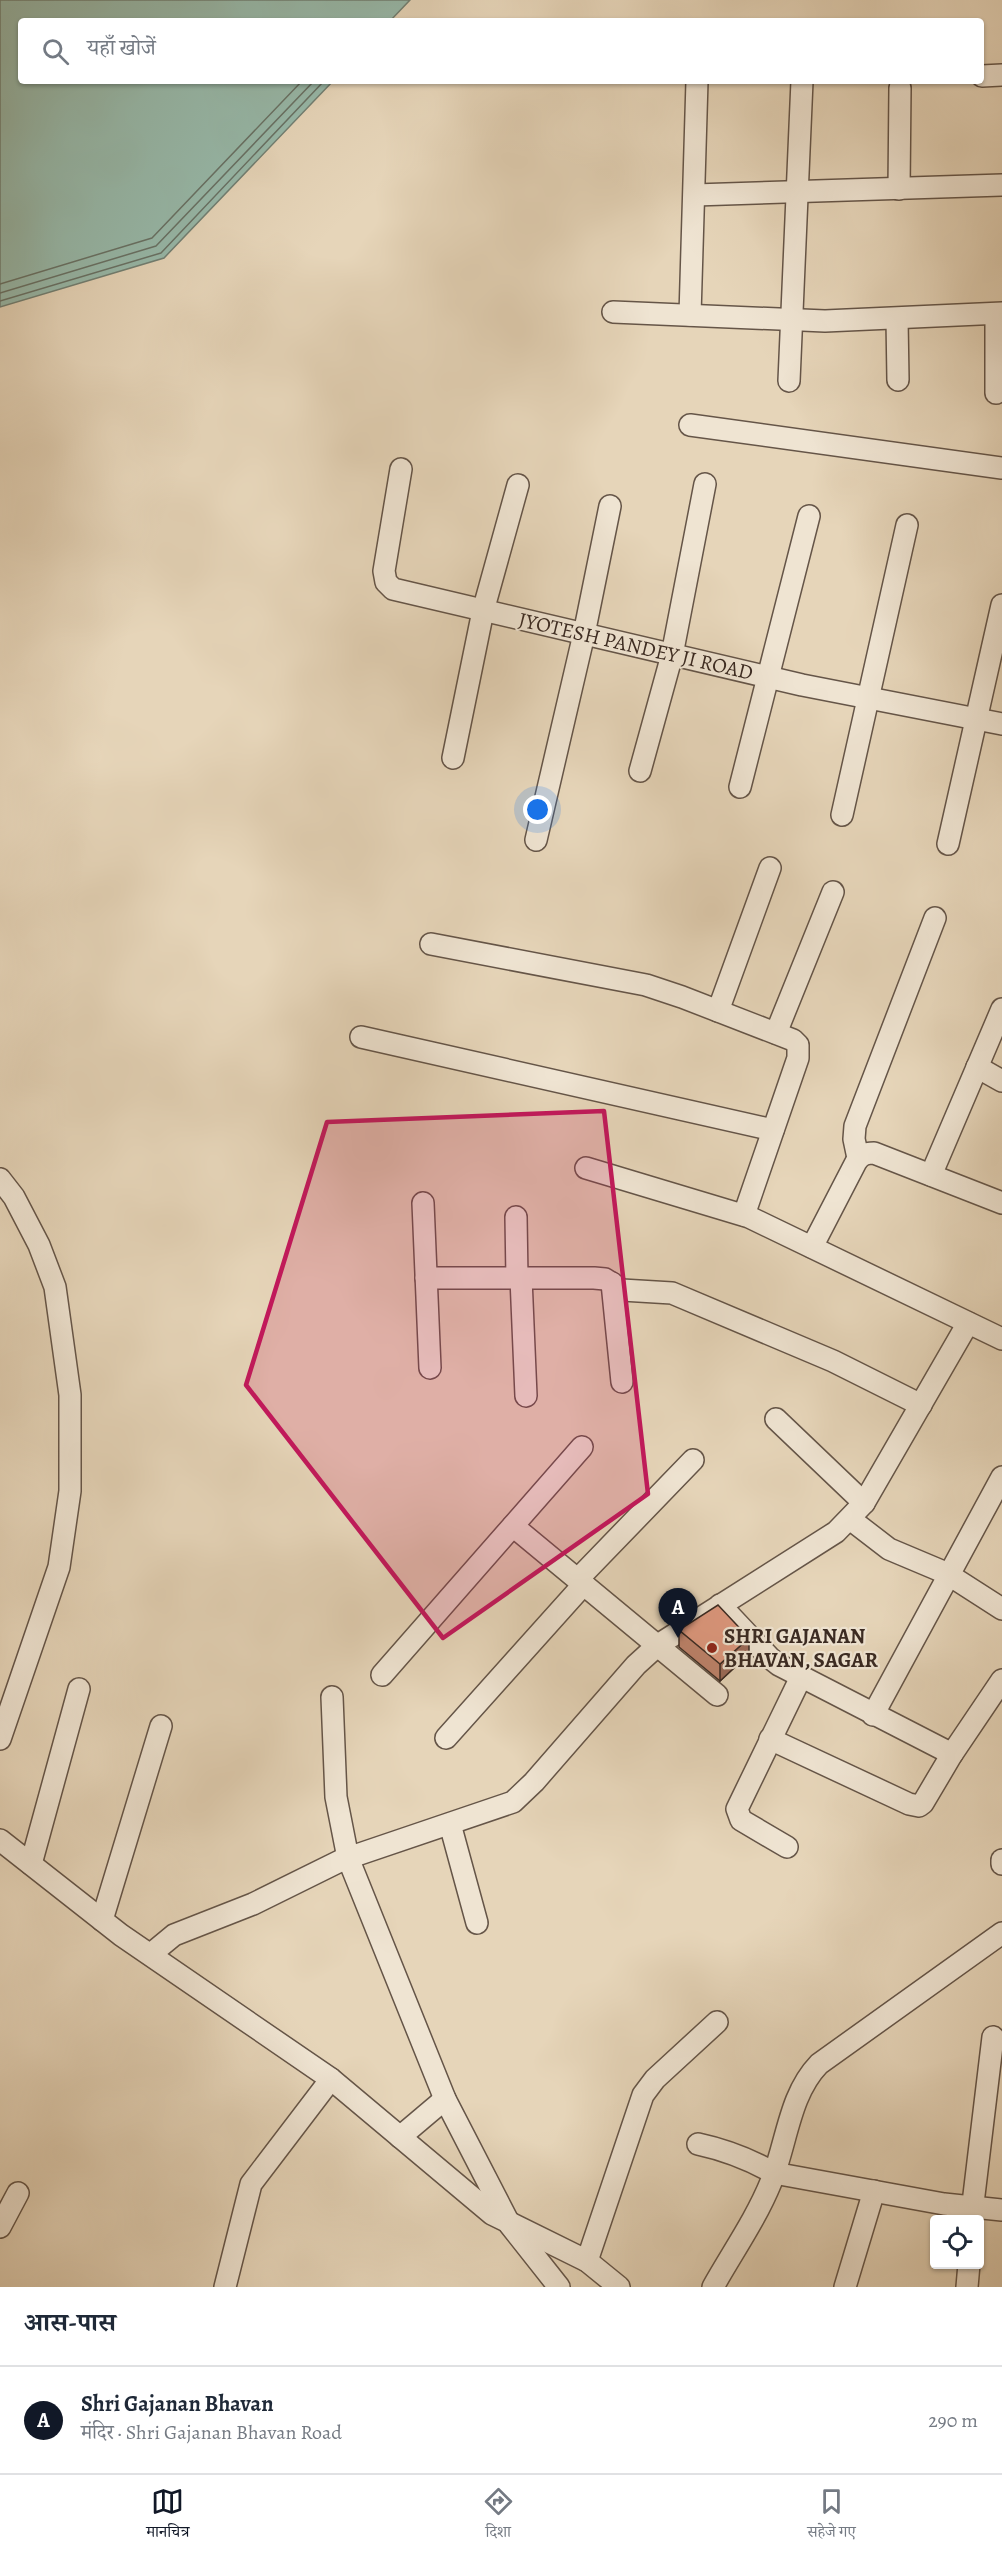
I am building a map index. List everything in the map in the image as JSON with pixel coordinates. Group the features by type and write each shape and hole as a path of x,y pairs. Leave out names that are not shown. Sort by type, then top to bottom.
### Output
{"street":[{"path":"690,315 697,84"},
{"path":"789,381 802,84"},
{"path":"899,189 900,88"},
{"path":"695,195 1002,185"},
{"path":"613,312 847,321 999,314 996,393"},
{"path":"897,319 898,380"},
{"path":"690,425 1002,468"},
{"name":"JYOTESH PANDEY JI ROAD","path":"401,469 384,571 386,582 393,589 767,677 1002,724"},
{"path":"640,771 672,655 705,484"},
{"path":"453,758 483,611 518,485"},
{"path":"536,840 584,634 610,506"},
{"path":"740,787 809,516"},
{"path":"842,814 907,525"},
{"path":"948,844 1002,605"},
{"path":"718,1011 770,868"},
{"path":"776,1033 833,892"},
{"path":"858,1158 854,1139 855,1126 935,918"},
{"path":"431,944 646,985 793,1040 799,1052 744,1215"},
{"path":"931,1175 1002,1009"},
{"path":"361,1037 773,1130"},
{"path":"977,1067 1002,1081"},
{"path":"812,1247 858,1158 867,1153 874,1153 1002,1203"},
{"path":"586,1168 744,1215 1002,1339"},
{"path":"0,1179 14,1197 39,1245 55,1287 69,1395 70,1481 65,1539 59,1567 0,1739"},
{"path":"423,1203 430,1368"},
{"path":"516,1217 526,1396"},
{"path":"426,1278 594,1278 612,1282 622,1290 672,1293 833,1361 921,1405"},
{"path":"612,1282 622,1382"},
{"path":"151,1954 174,1935 253,1904 348,1858 498,1809 524,1794 636,1665 658,1645 843,1526 864,1503 968,1323"},
{"path":"776,1419 864,1503"},
{"path":"382,1675 582,1447"},
{"path":"446,1738 581,1582 693,1460"},
{"path":"873,1715 1002,1477"},
{"path":"513,1526 717,1695"},
{"path":"843,1526 889,1549 945,1582 1002,1609"},
{"path":"720,1605 770,1658 873,1715 952,1754"},
{"path":"787,1847 741,1820 736,1809 801,1677"},
{"path":"770,1739 914,1806 923,1803 952,1754 1002,1680"},
{"path":"31,1864 79,1689"},
{"path":"332,1696 336,1797 348,1858 445,2099 510,2225 559,2287"},
{"path":"102,1920 161,1726"},
{"path":"450,1824 477,1923"},
{"path":"0,1840 102,1920 331,2079 482,2206 510,2225 587,2261 619,2287"},
{"path":"713,2287 766,2192 802,2086 819,2064 1002,1933"},
{"path":"587,2261 643,2095 655,2079 717,2022"},
{"path":"971,2213 993,2037"},
{"path":"225,2287 251,2184 331,2079"},
{"path":"400,2137 445,2099"},
{"path":"698,2144 750,2159 774,2173 874,2191 971,2213 1002,2210"},
{"path":"845,2287 874,2191"},
{"path":"0,2227 18,2193"},
{"path":"967,2287 969,2269"}],"highlighted area":[{"path":"604,1111 648,1494 443,1638 246,1385 327,1122"}],"water":[{"path":"0,0 410,0 393,18 18,18 18,84 330,84 164,258 0,307"}],"building":[{"path":"718,1605 749,1638 720,1664 679,1630"}],"place":[{"name":"Shri Gajanan Bhavan","path":"678,1638"},
{"name":"SHRI GAJANAN BHAVAN, SAGAR","path":"712,1648"}]}
